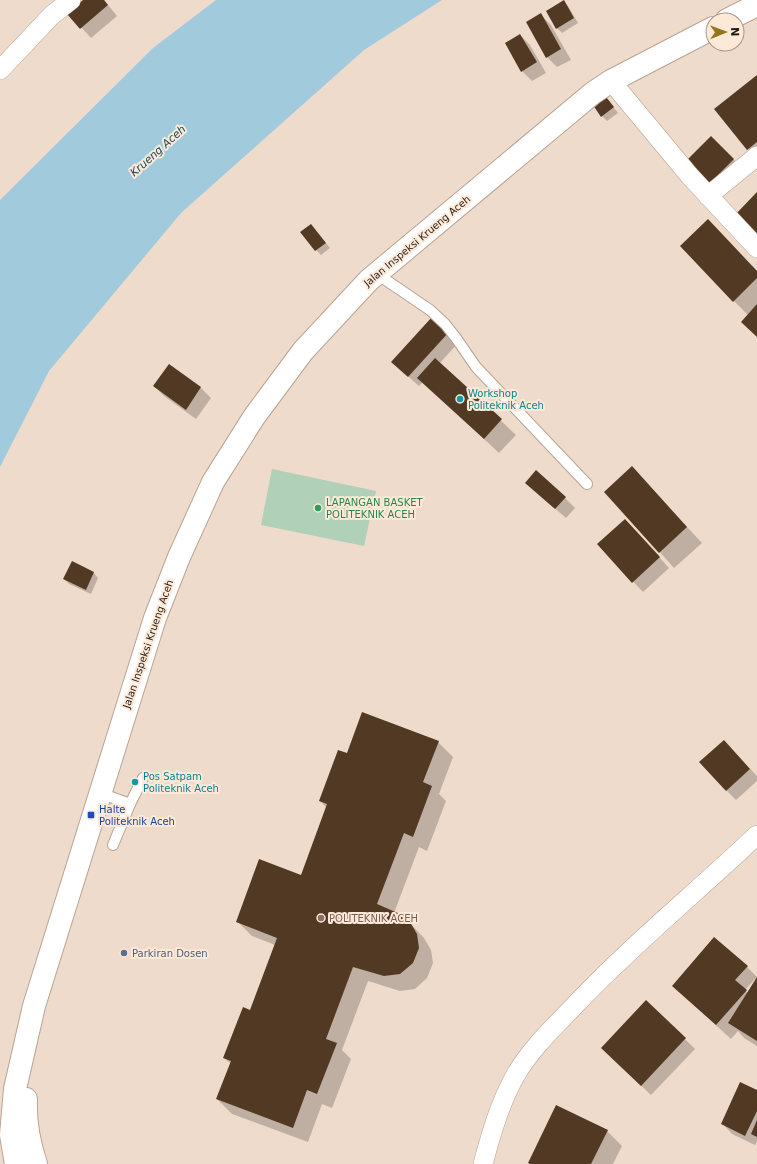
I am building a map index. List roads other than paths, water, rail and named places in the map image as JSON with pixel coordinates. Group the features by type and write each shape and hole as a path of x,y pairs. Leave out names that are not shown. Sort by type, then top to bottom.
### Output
{"street":[{"path":"0,70 52,15 71,0"},
{"path":"743,12 757,5"},
{"name":"Jalan Inspeksi Krueng Aceh","path":"34,1006 155,618 178,557 213,482 254,417 303,351 369,280 593,93 611,81 705,32"},
{"path":"611,81 689,176 757,248"},
{"path":"708,196 757,156"},
{"path":"483,1164 503,1102 515,1076 532,1052 597,982 757,835"},
{"path":"16,1164 11,1135 14,1089 34,1006"},
{"path":"34,1006 26,1106 27,1127 31,1151 36,1164"}],"lane":[{"path":"377,274 430,310 445,324 476,367 587,484"},
{"path":"112,845 143,778"},
{"path":"100,793 130,804"}],"water":[{"name":"Krueng Aceh","path":"216,0 442,0 364,50 181,213 49,371 0,467 0,200 153,48"}],"place":[{"name":"Workshop Politeknik Aceh","path":"460,399"},
{"name":"LAPANGAN BASKET POLITEKNIK ACEH","path":"318,508"},
{"name":"Pos Satpam Politeknik Aceh","path":"135,782"},
{"name":"Halte Politeknik Aceh","path":"91,815"},
{"name":"POLITEKNIK ACEH","path":"321,918"},
{"name":"Parkiran Dosen","path":"124,953"}]}
